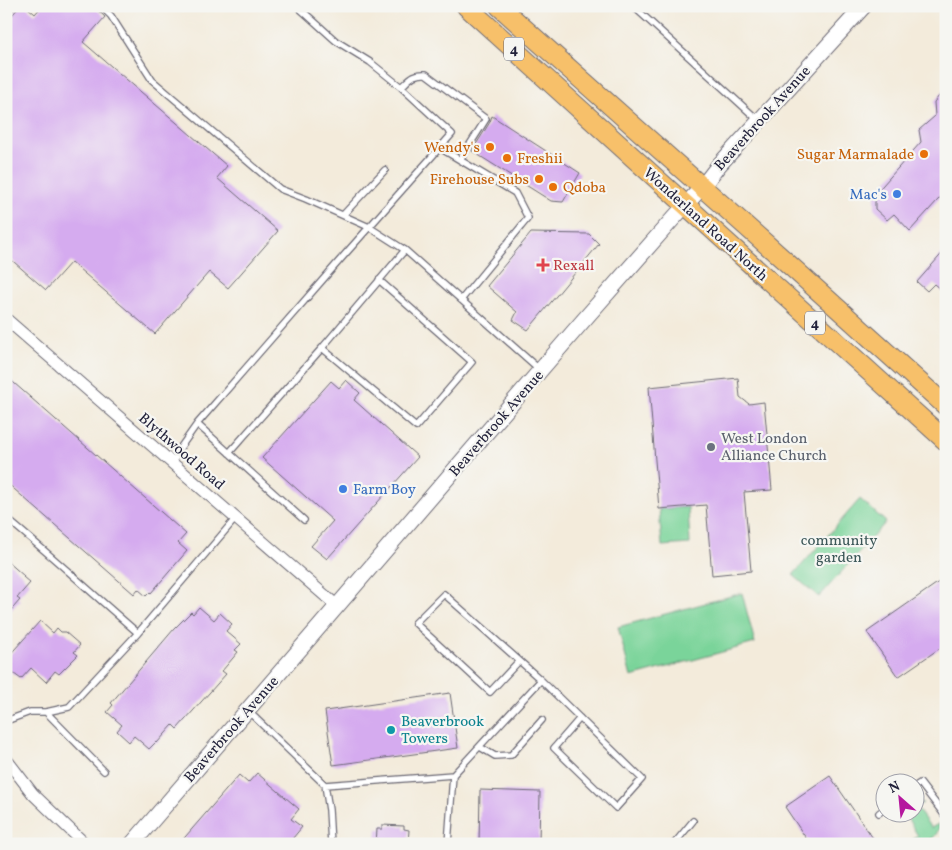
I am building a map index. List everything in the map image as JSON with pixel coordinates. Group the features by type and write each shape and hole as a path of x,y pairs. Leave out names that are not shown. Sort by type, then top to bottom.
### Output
{"main road":[{"name":"Wonderland Road North","path":"466,6 946,440"},
{"name":"Wonderland Road North","path":"499,6 946,406"}],"street":[{"name":"Beaverbrook Avenue","path":"132,844 541,370 702,187 719,165 864,6"},
{"name":"Blythwood Road","path":"6,319 337,606"},
{"path":"6,759 33,794 85,844"}],"lane":[{"path":"6,12 12,6"},
{"path":"101,6 111,16 152,80 280,189 369,226 405,250 541,370"},
{"path":"173,463 180,448 197,424 369,226 452,134 401,87 370,62 336,41 297,6"},
{"path":"633,6 759,121"},
{"path":"401,87 418,73 426,74 486,119 460,160"},
{"path":"440,148 515,193 528,218 461,300"},
{"path":"343,215 385,170"},
{"path":"229,453 405,250"},
{"path":"322,348 416,427 472,362 379,280"},
{"path":"197,424 304,520"},
{"path":"6,518 138,633"},
{"path":"6,721 30,712 46,712 69,707 138,633 236,518"},
{"path":"519,660 490,692 415,623 444,594 519,660 541,680 580,718 642,779 616,808 554,748 580,718"},
{"path":"448,844 453,775 541,680"},
{"path":"247,710 325,785 331,844"},
{"path":"46,712 104,772"},
{"path":"480,747 495,756 511,755 542,720"},
{"path":"325,785 453,775"},
{"path":"924,788 946,816"},
{"path":"674,844 693,821"}],"green space":[{"name":"community garden","path":"860,499 886,522 819,597 793,575"},
{"path":"688,507 690,544 662,546 659,509"},
{"path":"742,593 755,643 631,677 618,627"},
{"path":"924,818 931,828 940,823 937,833 932,839 914,843 911,841 918,836 910,822 924,822"}],"building":[{"path":"20,6 26,6 35,14 42,6 93,6 105,17 83,42 227,166 217,178 278,231 228,288 209,272 155,334 71,262 46,290 6,255 6,22"},
{"path":"946,88 946,191 910,231 894,214 887,220 875,209 875,194 921,142 919,130 935,116 934,102"},
{"path":"492,116 580,173 563,202 551,201 472,151"},
{"name":"Rexall","path":"531,233 589,234 599,244 528,330 513,320 517,312 487,286"},
{"path":"946,249 946,294 934,284 927,291 917,282"},
{"path":"6,376 186,534 178,543 187,551 151,593 146,596 138,589 134,594 6,482"},
{"name":"West London Alliance Church","path":"738,378 740,397 749,404 764,402 772,490 744,492 751,571 712,575 706,505 659,509 649,387"},
{"name":"Farm Boy","path":"346,380 360,393 354,400 418,457 327,559 311,546 333,521 262,458 331,381 339,388"},
{"path":"6,560 30,583 17,598 20,600 6,616"},
{"path":"946,577 946,644 898,677 867,632"},
{"path":"199,607 214,620 220,613 232,624 226,631 241,644 235,650 238,652 222,671 226,674 177,729 173,725 149,749 134,736 129,742 117,731 122,725 107,712 113,705 111,703 174,629 191,612 193,614"},
{"path":"40,621 53,633 57,628 61,632 65,632 80,645 74,652 78,655 59,674 55,671 46,682 31,668 21,679 6,668 6,659"},
{"name":"Beaverbrook Towers","path":"450,693 458,748 333,765 325,711"},
{"path":"257,773 299,809 291,819 302,827 288,844 179,844 239,775 248,783"},
{"path":"830,776 877,844 810,844 785,807"},
{"name":"Beaverbrook Towers","path":"480,790 540,792 539,844 479,844"},
{"path":"382,825 404,826 404,829 409,830 408,844 376,844 377,829 382,829"}],"place":[{"name":"Wendy's","path":"490,147"},
{"name":"Sugar Marmalade","path":"924,154"},
{"name":"Freshii","path":"507,158"},
{"name":"Firehouse Subs","path":"539,179"},
{"name":"Qdoba","path":"553,187"},
{"name":"Mac's","path":"897,194"},
{"name":"Rexall","path":"543,265"},
{"name":"West London Alliance Church","path":"711,447"},
{"name":"Farm Boy","path":"343,489"},
{"name":"Beaverbrook Towers","path":"391,730"}]}
